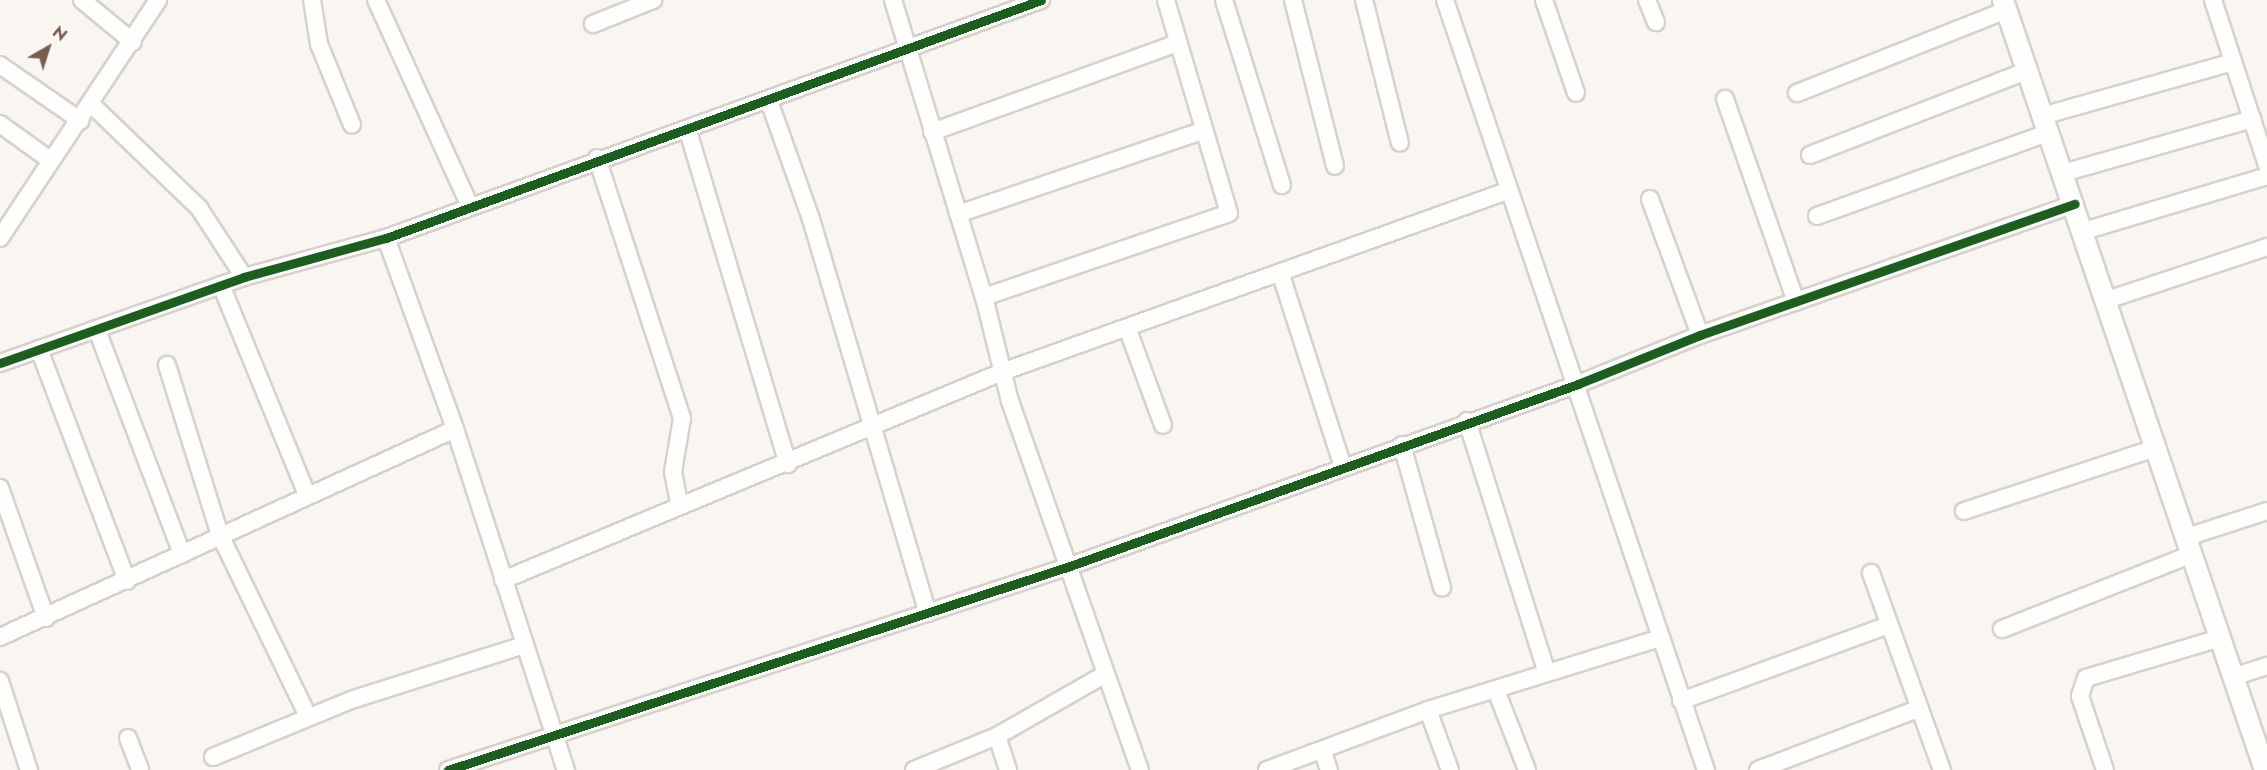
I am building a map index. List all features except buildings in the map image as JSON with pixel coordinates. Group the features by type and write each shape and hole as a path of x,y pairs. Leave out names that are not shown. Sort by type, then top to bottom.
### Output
{"street":[{"path":"82,0 133,42"},
{"path":"0,238 51,160 92,105 158,0"},
{"path":"312,0 319,44 352,125"},
{"path":"376,0 470,206"},
{"path":"593,24 652,0"},
{"path":"892,0 984,297 1002,372 1070,566 1104,675 1140,770"},
{"path":"0,363 244,277 386,238 597,158 688,131 906,46 1041,0"},
{"path":"984,297 1121,253 1198,221 1226,216 1229,206 1202,131 1166,0"},
{"path":"1224,0 1282,185"},
{"path":"1293,0 1335,166"},
{"path":"1364,0 1400,143"},
{"path":"1445,0 1507,191 1578,384 1706,770"},
{"path":"1544,0 1576,93"},
{"path":"1647,0 1656,22"},
{"path":"2213,0 2267,165"},
{"path":"1797,93 2005,3 2265,770"},
{"path":"932,132 1178,43"},
{"path":"1817,216 2045,124 2233,62"},
{"path":"0,65 81,121"},
{"path":"1810,155 2027,71"},
{"path":"1725,99 1796,302"},
{"path":"769,101 811,219 928,613"},
{"path":"92,105 199,208 244,277"},
{"path":"2063,173 2252,119"},
{"path":"0,124 51,160"},
{"path":"688,131 789,464"},
{"path":"958,214 1202,131"},
{"path":"597,158 682,418 673,472 679,504"},
{"path":"2084,231 2267,176"},
{"path":"503,580 679,504 789,464 872,425 1002,372 1128,330 1507,191"},
{"path":"1650,199 1700,335"},
{"path":"448,770 555,738 1070,566 1467,421 1578,384 1700,335 2075,204"},
{"path":"386,238 455,429 566,770"},
{"path":"2107,300 2267,247"},
{"path":"1281,275 1343,467"},
{"path":"221,285 308,495"},
{"path":"97,330 182,554"},
{"path":"1128,330 1163,425"},
{"path":"39,349 127,581"},
{"path":"167,365 220,535 308,716"},
{"path":"1467,421 1547,673"},
{"path":"0,637 127,581 220,535 455,429"},
{"path":"1402,445 1442,587"},
{"path":"1964,511 2156,448"},
{"path":"0,488 46,618"},
{"path":"2002,629 2267,511"},
{"path":"1871,573 1942,770"},
{"path":"1682,701 1889,625"},
{"path":"1266,770 1323,752 1428,710 1661,638"},
{"path":"2105,770 2080,696 2086,678 2220,638"},
{"path":"213,757 308,716 524,645"},
{"path":"2233,677 2267,666"},
{"path":"914,770 998,736 1104,675"},
{"path":"0,681 4,707 29,770"},
{"path":"1496,690 1527,770"},
{"path":"1758,770 1920,708"},
{"path":"1428,710 1450,770"},
{"path":"998,736 1008,770"},
{"path":"128,738 140,770"},
{"path":"1323,752 1329,770"}],"cycle path":[{"path":"0,363 244,277 386,238 1041,0"},
{"path":"448,770 1070,566 1578,384 1700,335 2075,204"}]}
